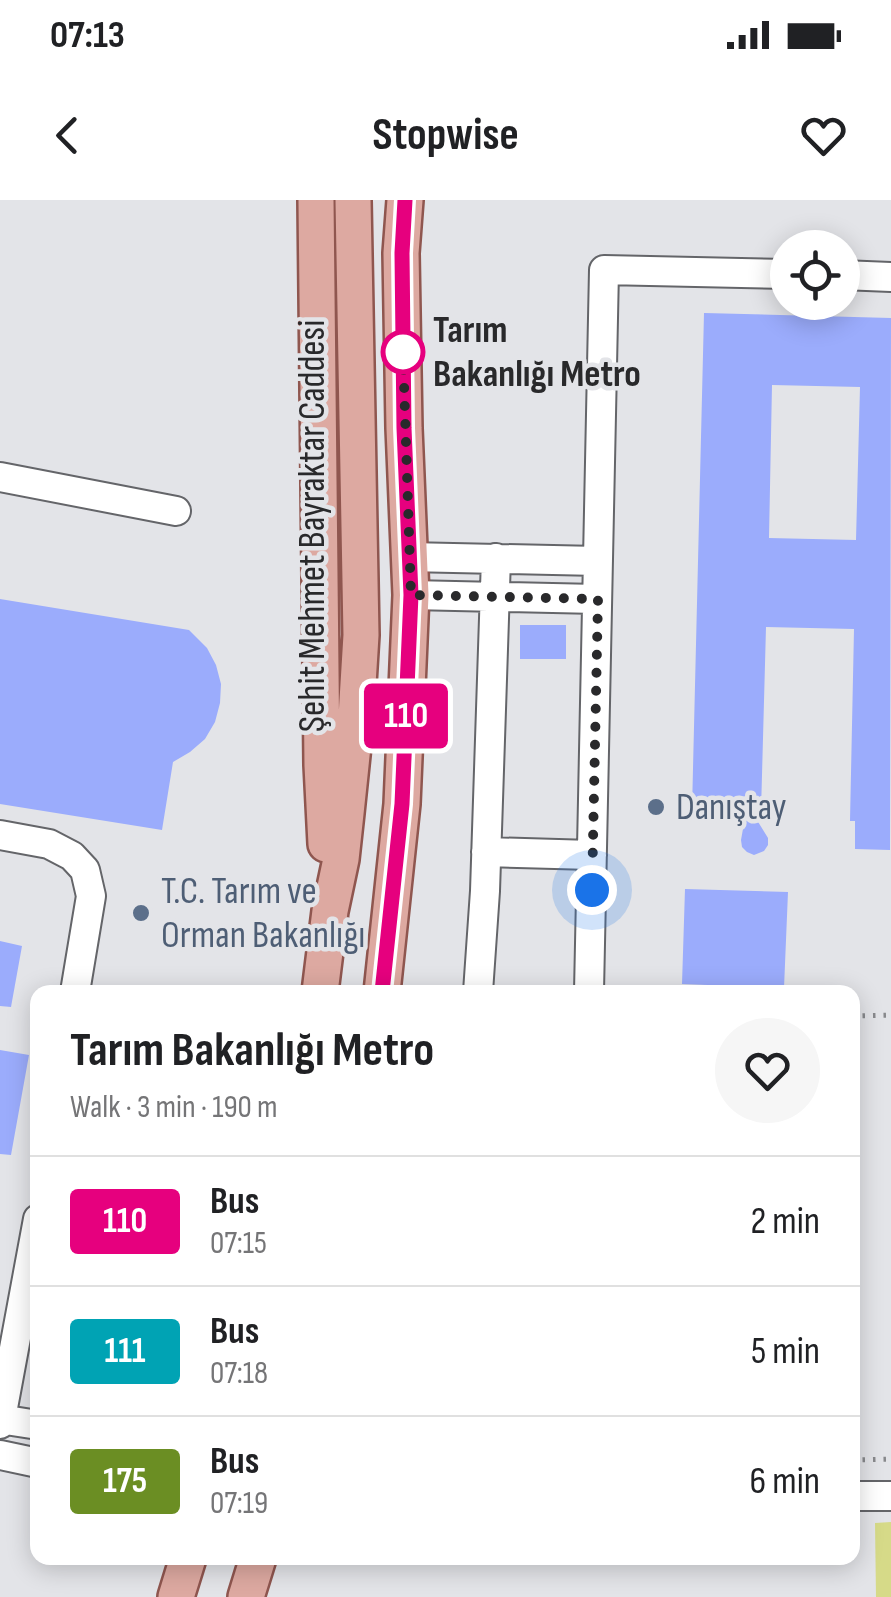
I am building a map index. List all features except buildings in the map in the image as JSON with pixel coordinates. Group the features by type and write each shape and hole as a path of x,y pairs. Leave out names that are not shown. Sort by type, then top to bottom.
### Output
{"main road":[{"name":"Şehit Mehmet Bayraktar Caddesi","path":"316,200 322,765 330,911"},
{"name":"Şehit Mehmet Bayraktar Caddesi","path":"321,985 341,859 361,636 353,200"},
{"path":"383,985 402,804 411,595 402,253 405,200"},
{"path":"176,1597 186,1565"},
{"path":"246,1597 256,1565"}],"street":[{"path":"590,985 604,270 770,274"},
{"path":"860,276 891,277"},
{"path":"0,477 176,510"},
{"path":"408,556 598,561"},
{"path":"478,985 496,558"},
{"path":"411,595 598,599"},
{"path":"0,835 50,844 72,856 85,870 91,896 76,985"},
{"path":"486,852 592,855"},
{"path":"30,1262 0,1421 30,1424"},
{"path":"0,1455 30,1461"},
{"path":"860,1496 891,1496"}],"path":[{"path":"860,1016 891,1015"},
{"path":"860,1460 891,1459"}],"green space":[{"path":"891,1522 891,1597 876,1597 875,1523"}],"bus line":[{"name":"110","path":"383,985 402,804 411,595 404,428 405,200"}],"place":[{"name":"Tarım Bakanlığı Metro","path":"403,352"},
{"name":"Danıştay","path":"656,807"},
{"name":"T.C. Tarım ve Orman Bakanlığı","path":"141,913"}],"route":[{"path":"403,352 411,595 598,599 592,890"}]}
